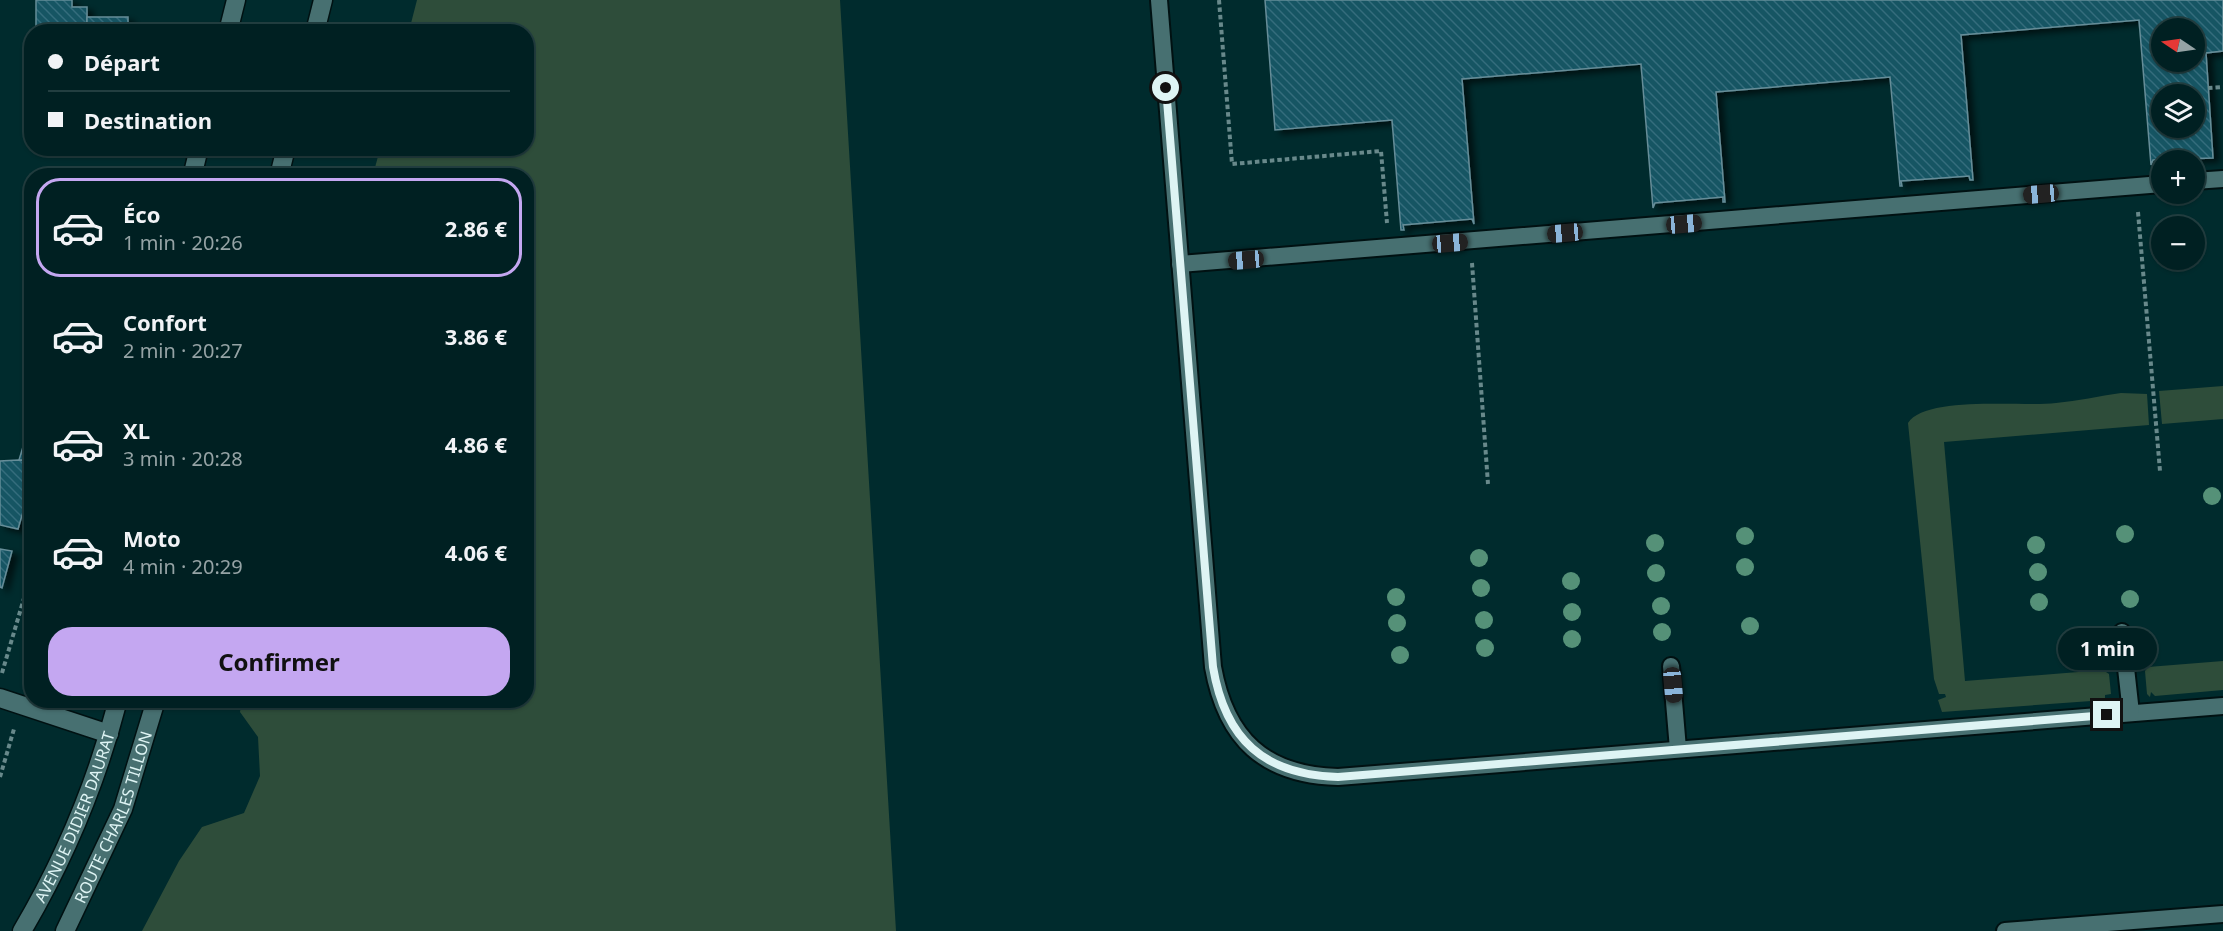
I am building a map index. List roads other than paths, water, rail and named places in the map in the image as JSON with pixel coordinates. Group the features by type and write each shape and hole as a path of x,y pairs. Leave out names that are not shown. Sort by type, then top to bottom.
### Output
{"main road":[{"path":"230,24 236,0"},
{"path":"317,24 323,0"},
{"path":"4,699 24,706"},
{"path":"31,708 109,734"},
{"name":"AVENUE DIDIER DAURAT","path":"22,931 54,873 85,800 116,708"},
{"name":"ROUTE CHARLES TILLON","path":"64,931 123,809 154,708"}],"lane":[{"path":"1158,0 1213,667 1218,694 1225,712 1252,750 1271,763 1311,776 1338,777 2223,706"},
{"path":"2205,180 2223,179"},
{"path":"1180,264 2151,185"},
{"path":"2122,632 2131,713"},
{"path":"1671,666 1678,750"},
{"path":"2005,931 2223,914"}]}
